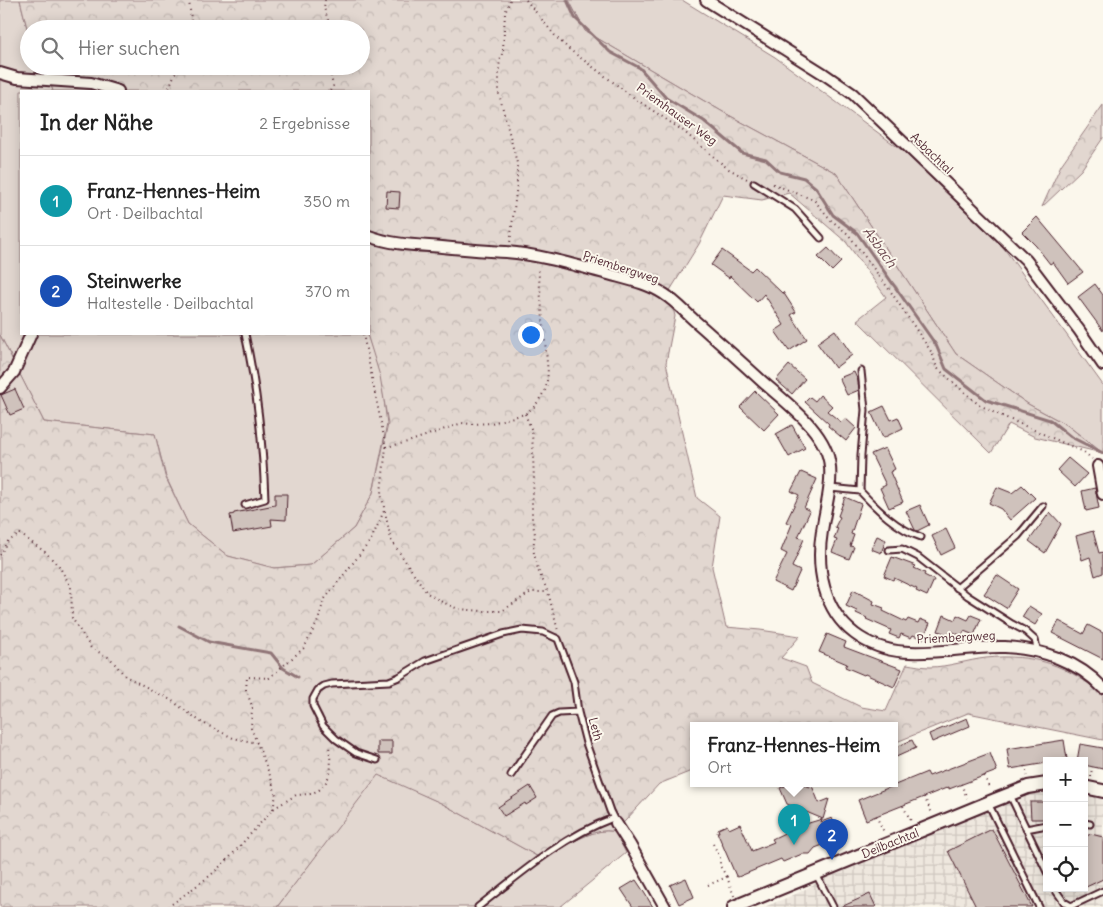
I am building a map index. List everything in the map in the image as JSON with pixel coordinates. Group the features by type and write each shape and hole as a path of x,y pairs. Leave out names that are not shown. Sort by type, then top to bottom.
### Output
{"street":[{"name":"Asbachtal","path":"706,0 853,94 1026,260 1103,365"},
{"path":"0,73 17,78 91,83 115,90"},
{"name":"Priembergweg","path":"370,236 397,244 509,252 550,258 636,282 663,293 784,400 819,436 824,445 830,466 830,488 821,532 822,576 826,596 832,608 842,622 856,635 880,647 912,652 1004,647 1039,653 1071,664 1086,672 1103,688"},
{"path":"0,388 14,372 31,335"},
{"path":"1098,466 1103,494"},
{"name":"Deilbachtal","path":"736,906 991,801 1028,787 1043,785"},
{"path":"1088,788 1103,791"},
{"name":"Leth","path":"614,821 666,907"}],"lane":[{"path":"754,183 795,209 822,238"},
{"path":"245,335 260,415 264,456 265,499 245,505"},
{"path":"860,491 865,410 861,372"},
{"path":"830,488 860,491 878,510 908,531 921,537"},
{"path":"956,588 1018,536 1043,506"},
{"name":"Priembergweg","path":"889,550 900,549 915,555 956,588 1026,631 1035,640 1039,653"},
{"path":"377,760 356,754 326,730 313,706 314,693 324,686 342,683 363,684 389,681 425,661 493,637 522,630 543,632 558,639 574,682 578,712"},
{"name":"Leth","path":"511,775 552,716 559,713 578,712 586,743 614,821"},
{"path":"1010,794 1043,864"},
{"path":"991,801 1040,907"},
{"path":"478,907 538,860 572,837 585,829 614,821"},
{"path":"1026,829 1043,826"},
{"path":"816,873 833,907"},
{"path":"1057,892 1064,902 1071,906 1103,891"}],"path":[{"path":"189,0 191,20"},
{"path":"325,0 324,8 328,20"},
{"path":"509,252 517,163 499,94 499,66 504,50 505,13 510,0"},
{"name":"Priemhauser Weg","path":"526,0 556,37 585,62 682,130 727,168 754,183"},
{"path":"167,90 174,75"},
{"path":"331,75 333,86 331,90"},
{"path":"754,183 763,181 775,185 814,200 821,206 832,220 848,234 873,268 932,353 938,368 978,404 1084,452 1098,466"},
{"path":"386,447 408,442 462,423 491,423 525,414 536,406 546,390 548,373 538,256"},
{"path":"363,335 386,447 381,493 391,540 427,593 458,609 483,611 502,610 531,592 548,592"},
{"path":"525,414 532,431 534,482 532,503 533,549 538,570 548,592 559,631 558,639"},
{"path":"273,809 276,795 272,778 251,728 252,706 246,690 247,677 270,678 304,648 318,621 324,600 371,540 384,511"},
{"path":"0,555 7,542 20,534 45,552 59,566 71,587 72,618 91,648 110,658 125,676 171,700 201,722 232,738 257,743"},
{"path":"168,907 211,875 230,858 273,809 296,795 310,794 319,790 325,784 330,774 331,766 326,730"},
{"path":"984,776 991,801"},
{"path":"961,784 972,809"},
{"path":"924,797 937,824"},
{"path":"903,806 916,833"},
{"path":"876,816 889,844"},
{"path":"713,844 720,857 720,866 727,877 736,906"},
{"path":"708,885 727,877"}],"shaded area":[{"path":"1043,789 1043,892 1088,892 1088,793 1103,795 1103,907 764,907 796,894 840,870 1028,791"}],"green space":[{"path":"0,0 20,0 25,20 20,20 20,75 38,75 51,85 53,90 20,90 20,335 367,335 381,375 387,424 373,493 354,528 311,565 273,568 228,556 188,524 166,477 155,434 44,422 0,335"},
{"path":"20,0 568,0 585,31 723,112 836,173 956,354 1028,404 1067,425 1102,453 1035,437 1009,424 991,453 857,320 886,297 846,242 789,193 762,200 723,195 699,244 669,292 675,316 666,363 697,498 720,516 712,567 726,627 800,636 781,658 806,667 812,683 861,707 886,711 907,664 937,667 979,659 1003,657 1019,657 1049,663 1077,676 1103,695 1103,740 968,713 898,741 898,722 690,722 690,772 659,784 615,832 598,832 588,835 568,844 544,860 441,803 378,775 277,907 0,907 0,335 44,422 155,434 165,476 188,524 228,556 274,568 311,565 354,528 373,493 388,424 380,376 367,335 370,335 370,90 53,90 51,85 38,75 370,75 370,20 25,20"},
{"path":"569,0 682,0 775,57 903,151 1003,247 1103,385 1103,453 1067,425 1028,404 956,354 836,173 723,112 585,31"},
{"path":"1103,105 1103,138 1081,170 1042,207 1061,165"},
{"path":"378,774 441,803 544,860 578,839 607,831 615,832 626,853 560,907 277,907"}],"building":[{"path":"387,191 400,192 399,208 386,207"},
{"path":"1037,217 1083,272 1068,283 1053,262 1050,264 1022,232"},
{"path":"828,248 841,262 832,271 818,257"},
{"path":"722,250 751,271 755,267 783,292 796,312 791,315 807,339 789,351 775,331 784,325 764,294 757,302 730,276 729,278 711,265"},
{"path":"1095,284 1103,295 1103,331 1078,297"},
{"path":"835,330 852,355 835,368 817,343"},
{"path":"789,365 805,379 792,394 776,380"},
{"path":"854,372 859,390 847,395 839,378"},
{"path":"15,389 24,409 10,415 1,395"},
{"path":"755,391 779,414 764,430 740,407"},
{"path":"820,395 832,406 827,411 841,422 845,418 856,428 846,441 828,426 829,424 805,402 810,397 815,401"},
{"path":"884,406 891,420 898,417 903,428 883,438 871,412"},
{"path":"792,425 805,448 789,457 776,434"},
{"path":"885,448 895,469 890,472 903,502 889,508 880,488 886,485 871,454"},
{"path":"1068,458 1087,474 1075,487 1057,470"},
{"path":"801,472 817,479 804,508 810,511 798,537 804,539 792,567 800,571 791,591 773,582 787,554 781,551 792,524 786,522 799,495 791,491"},
{"path":"1022,485 1035,498 1010,520 1001,509 989,503 997,487 1012,493"},
{"path":"1095,488 1099,508 1086,511 1082,491"},
{"path":"275,494 287,494 286,520 271,519 272,526 233,533 230,515 275,505"},
{"path":"845,497 861,504 851,534 854,535 850,546 854,547 849,559 832,552 837,540 834,539 838,528 835,527 840,517 838,516"},
{"path":"920,505 929,525 917,531 906,511"},
{"path":"1050,512 1061,524 1045,553 1029,541"},
{"path":"946,529 955,548 941,555 932,536"},
{"path":"1093,531 1099,553 1103,552 1103,573 1095,576 1090,557 1082,560 1076,536"},
{"path":"877,536 886,540 881,553 871,549"},
{"path":"892,557 916,566 914,568 934,580 927,596 894,578 893,580 884,576"},
{"path":"997,575 1018,589 1006,608 984,594"},
{"path":"853,590 874,601 873,604 884,608 883,611 906,622 908,619 918,623 920,619 930,623 923,639 913,635 911,638 901,634 899,638 889,634 891,630 866,619 856,613 857,611 846,606"},
{"path":"1029,606 1042,614 1035,625 1022,617"},
{"path":"944,615 955,620 957,615 968,620 971,615 981,619 974,635 964,631 962,636 951,631 949,635 938,631"},
{"path":"1059,621 1083,634 1088,625 1103,633 1103,659 1052,633"},
{"path":"827,634 846,642 844,647 902,669 894,687 845,667 847,664 819,652"},
{"path":"967,718 970,726 932,742 929,734"},
{"path":"912,740 916,748 898,756 898,746"},
{"path":"1064,740 1067,757 1043,757 1043,764 1010,769 1007,749"},
{"path":"378,741 392,741 392,754 378,754"},
{"path":"1080,744 1103,748 1103,769 1088,766 1088,757 1078,757"},
{"path":"990,753 997,771 949,789 949,787 866,820 858,800 890,787 898,787 898,784 927,772 929,776"},
{"path":"530,786 537,798 504,816 498,807"},
{"path":"810,787 813,788 819,803 829,799 823,819 787,804 780,788"},
{"path":"1030,802 1043,802 1043,819 1031,819"},
{"path":"832,818 839,835 834,837 836,840 815,848 810,854 802,854 783,862 781,859 738,877 717,832 719,832 718,829 727,825 729,829 740,824 752,851 774,842 772,839 799,826"},
{"path":"992,829 1032,907 976,907 948,851"},
{"path":"1091,834 1103,837 1103,879 1088,886 1088,847 1088,835"},
{"path":"686,878 694,897 679,904 670,885"},
{"path":"636,880 653,907 633,907 621,889"},
{"path":"870,894 876,907 841,907"}],"waterway":[{"name":"Asbach","path":"567,0 575,18 610,52 640,68 666,98 704,121 742,153 766,159 780,172 804,178 816,188 833,215 857,233 936,345 946,369 986,400 1050,420 1071,437 1103,453"},
{"path":"179,626 209,642 271,653 283,668 298,677"}],"place":[{"name":"Franz-Hennes-Heim","path":"794,845"},
{"name":"Steinwerke","path":"832,860"}]}
